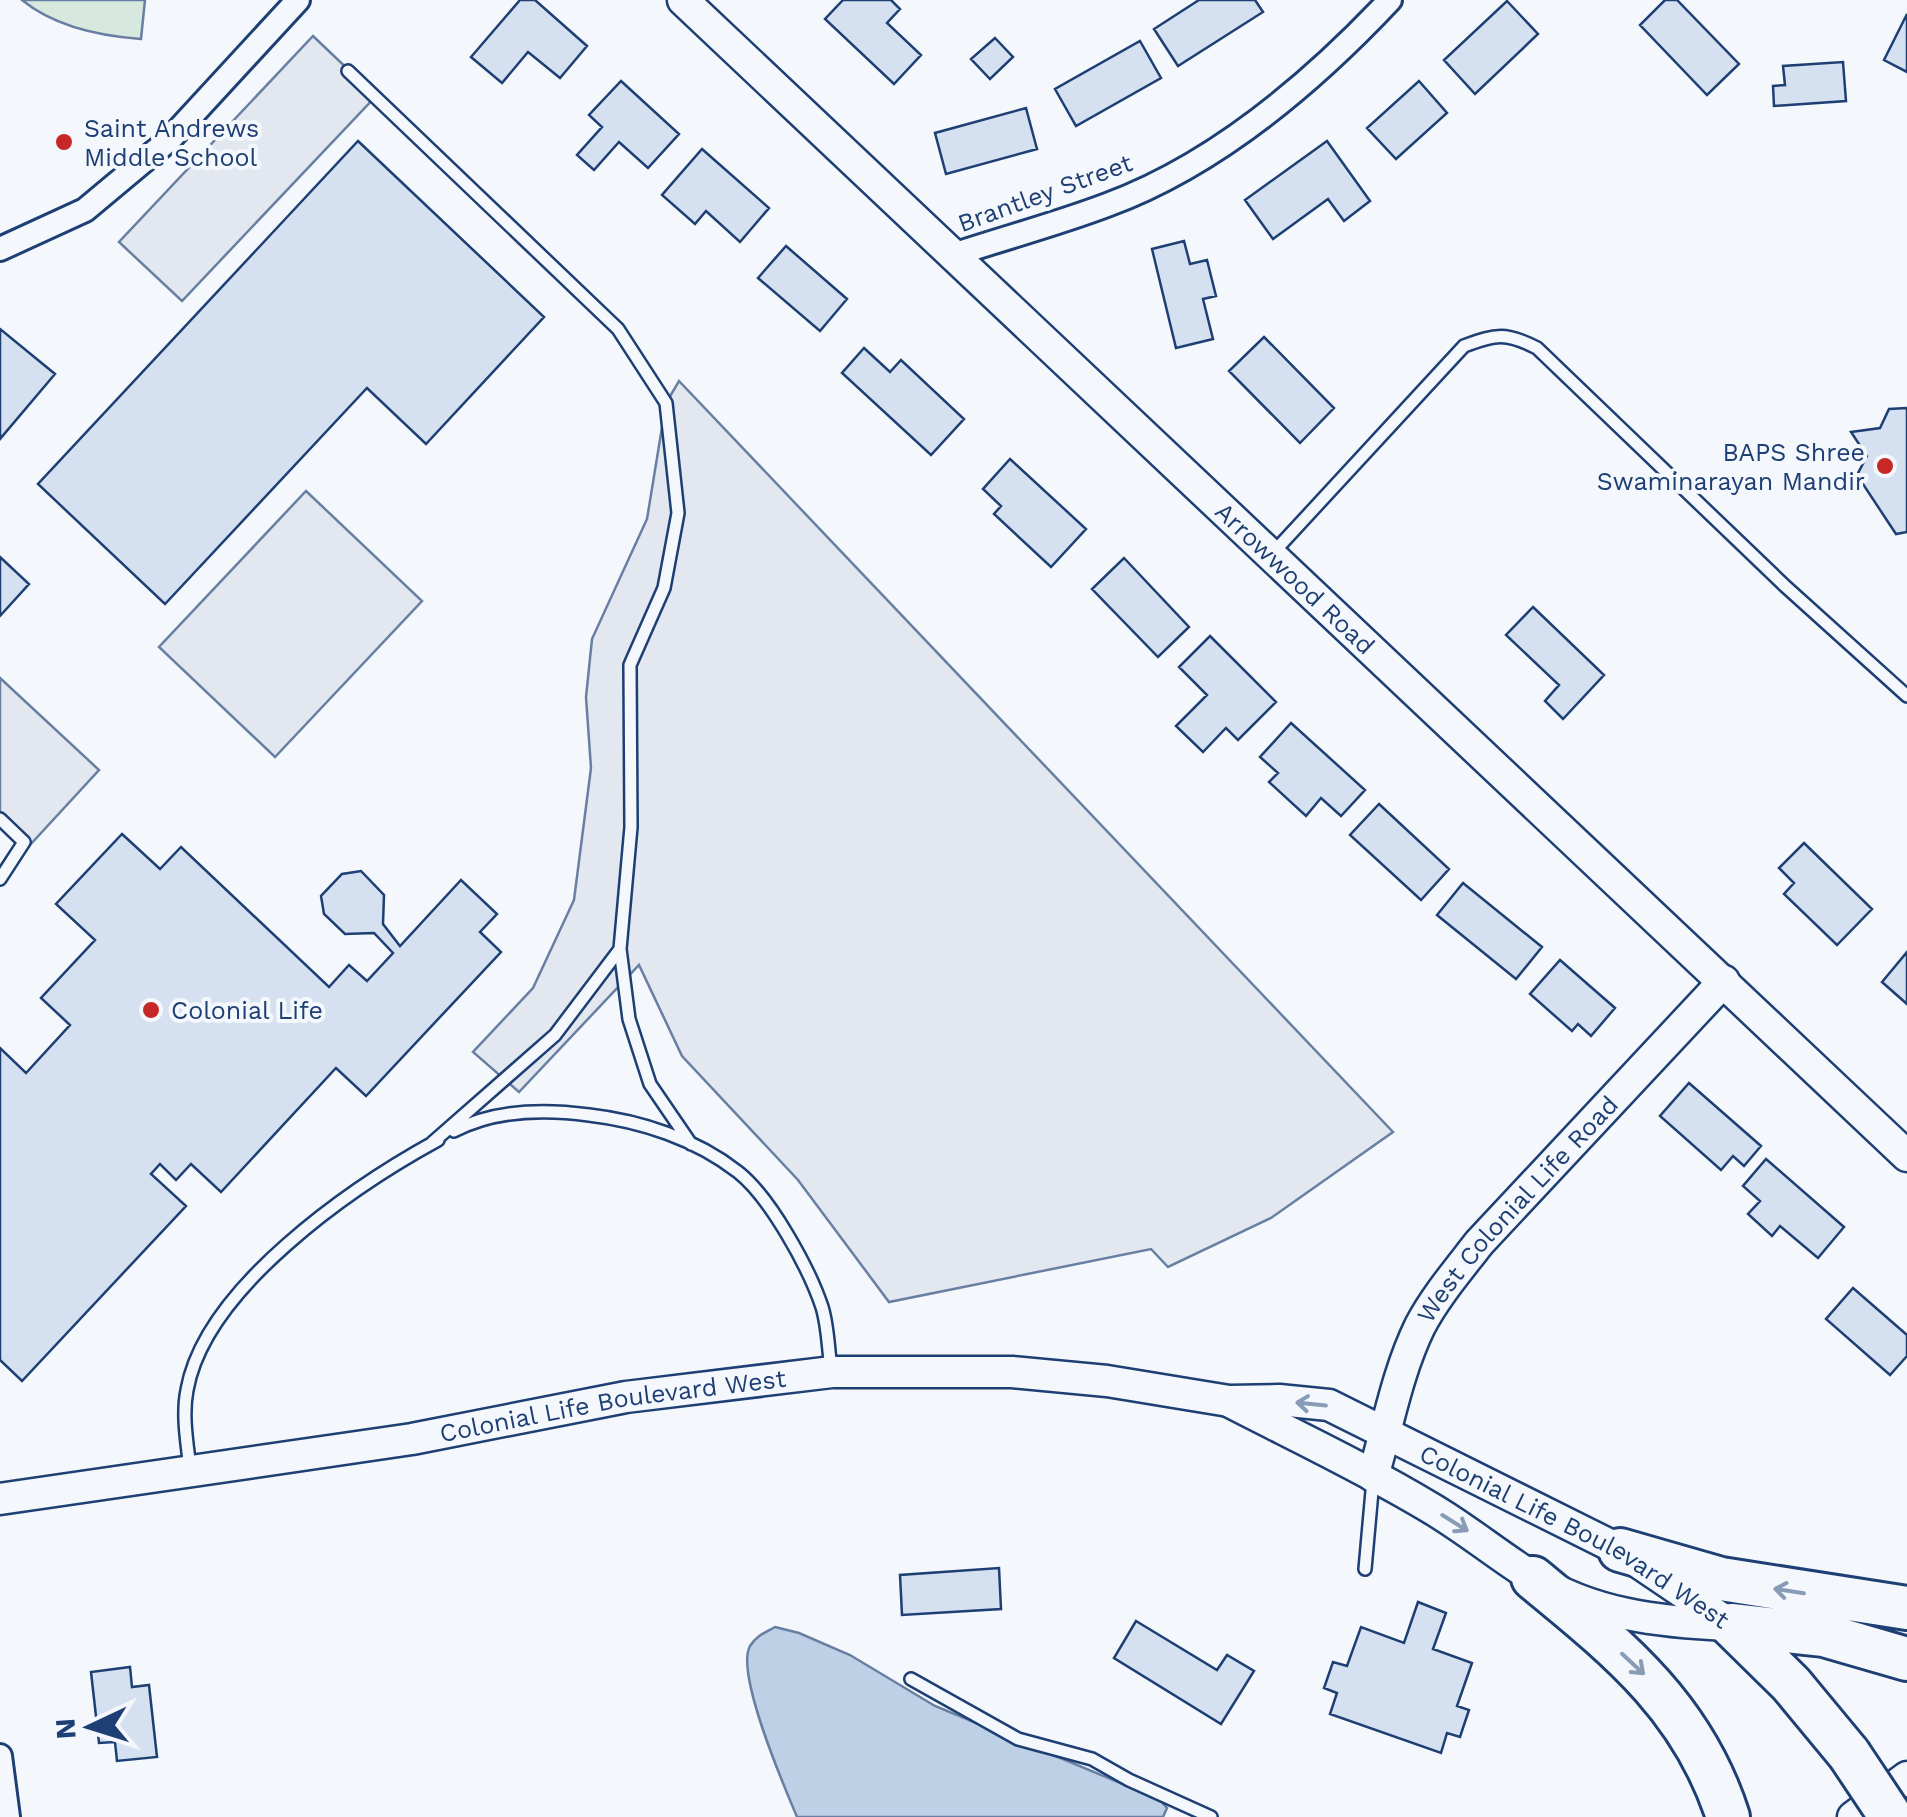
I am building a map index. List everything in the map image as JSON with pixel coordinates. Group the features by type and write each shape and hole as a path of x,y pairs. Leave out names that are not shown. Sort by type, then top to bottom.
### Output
{"highway":[{"path":"1620,1550 1720,1579 1896,1607"},
{"path":"1533,1578 1648,1677 1676,1711 1703,1754 1728,1817"},
{"path":"1731,1624 1824,1634 1900,1657"},
{"path":"1731,1624 1791,1684 1849,1754 1891,1817"}],"street":[{"path":"0,249 85,210 114,186 170,139 298,0"},
{"name":"Arrowwood Road","path":"683,0 1907,1156"},
{"name":"Brantley Street","path":"953,255 1109,205 1186,168 1280,104 1390,0"},
{"name":"West Colonial Life Road","path":"1374,1476 1402,1371 1421,1324 1479,1243 1724,982"},
{"name":"Colonial Life Boulevard West","path":"0,1498 412,1440 626,1396 832,1372 1012,1372 1106,1381 1230,1401 1280,1400 1329,1406 1620,1550 1731,1624"},
{"name":"Colonial Life Boulevard West","path":"1230,1401 1374,1476 1478,1538 1533,1578 1597,1608 1636,1618 1731,1624"},
{"path":"0,1756 8,1817"},
{"path":"1853,1817 1907,1777"}],"lane":[{"path":"348,70 618,329 666,403 678,513 664,588 630,666 631,827 620,948 629,1018 650,1084 692,1144"},
{"path":"1272,554 1464,346 1490,336 1513,336 1537,348 1785,586 1907,696"},
{"path":"0,819 24,842 0,879"},
{"path":"432,1143 555,1035 620,948"},
{"path":"190,1469 186,1392 198,1355 223,1312 269,1262 320,1217 432,1143 471,1122 518,1113 571,1112 633,1120 692,1144 739,1173 802,1258 823,1310 832,1372"},
{"path":"1365,1569 1374,1476"},
{"path":"911,1680 1018,1740 1092,1758 1129,1780 1211,1817"}],"shaded area":[{"path":"22,0 145,0 141,39 78,29"},
{"path":"313,36 376,96 182,301 119,242"},
{"path":"679,381 1393,1132 1271,1218 1168,1267 1151,1249 889,1302 798,1180 682,1056 639,965 519,1092 473,1052 533,988 574,900 591,768 586,697 592,639 647,519 666,403"},
{"path":"306,491 422,601 275,757 159,647"},
{"path":"0,678 99,770 29,846 0,820"}],"water":[{"path":"775,1627 850,1655 935,1706 1159,1799 1167,1808 1163,1817 797,1817 763,1730 749,1680 750,1646"}],"building":[{"path":"520,0 535,0 587,46 560,78 528,52 502,83 471,57"},
{"path":"843,0 891,0 900,9 887,23 921,55 894,84 825,19"},
{"path":"1199,0 1255,0 1263,12 1178,66 1154,29"},
{"path":"1665,0 1677,0 1739,64 1707,95 1640,25"},
{"path":"1507,1 1538,34 1475,94 1444,60"},
{"path":"1907,14 1907,72 1884,60"},
{"path":"995,38 1013,57 990,79 971,59"},
{"path":"1140,41 1161,78 1076,126 1055,89"},
{"path":"1843,62 1846,101 1774,106 1773,86 1785,85 1783,66"},
{"path":"621,81 679,134 648,168 619,142 594,170 577,155 602,127 589,115"},
{"path":"1419,81 1447,113 1396,159 1367,128"},
{"path":"1026,108 1037,149 946,174 935,133"},
{"path":"358,141 544,317 426,444 367,388 165,604 38,484"},
{"path":"1327,141 1370,201 1344,221 1328,199 1273,239 1245,200"},
{"path":"702,149 769,208 740,242 706,211 695,224 662,195"},
{"path":"1184,241 1190,264 1207,260 1216,296 1203,299 1213,339 1176,348 1152,249"},
{"path":"786,246 847,299 820,331 758,278"},
{"path":"0,329 55,374 0,439"},
{"path":"1264,337 1334,408 1300,443 1229,371"},
{"path":"864,348 890,372 901,360 964,419 931,455 842,373"},
{"name":"BAPS Shree Swaminarayan Mandir","path":"1907,408 1907,532 1896,534 1857,475 1867,456 1851,432 1880,428 1889,409"},
{"path":"1010,459 1086,529 1051,567 994,514 1001,506 983,489"},
{"path":"0,557 29,584 0,616"},
{"path":"1124,558 1189,627 1158,657 1092,589"},
{"path":"1533,607 1604,675 1563,719 1545,701 1559,685 1506,635"},
{"path":"1210,636 1276,702 1238,740 1226,728 1203,752 1176,726 1207,695 1179,667"},
{"path":"1291,723 1365,790 1341,816 1321,798 1306,816 1269,782 1278,773 1260,757"},
{"path":"1379,804 1449,869 1421,900 1350,835"},
{"path":"122,834 160,869 181,847 329,987 349,965 367,981 393,953 374,933 345,934 324,914 321,896 342,874 361,871 384,895 383,924 400,946 461,880 497,914 480,932 501,952 366,1096 336,1068 221,1192 191,1164 176,1180 160,1164 151,1174 186,1206 22,1381 0,1360 0,1048 26,1073 70,1025 41,998 95,940 56,904"},
{"path":"1804,843 1872,909 1837,945 1784,894 1794,883 1779,868"},
{"path":"1463,883 1542,947 1516,979 1437,915"},
{"path":"1907,952 1907,1004 1882,982"},
{"path":"1560,960 1615,1008 1591,1036 1578,1024 1572,1031 1530,994"},
{"path":"1689,1083 1761,1146 1744,1166 1733,1156 1721,1170 1660,1116"},
{"path":"1766,1159 1844,1227 1818,1258 1780,1226 1772,1236 1748,1214 1760,1201 1743,1186"},
{"path":"1853,1288 1907,1335 1907,1356 1890,1375 1826,1319"},
{"path":"999,1568 1001,1609 902,1615 900,1575"},
{"path":"1418,1602 1446,1613 1433,1649 1472,1663 1457,1706 1469,1710 1460,1737 1447,1733 1441,1753 1330,1714 1337,1693 1324,1688 1333,1662 1347,1666 1361,1627 1404,1643"},
{"path":"1136,1621 1217,1670 1227,1655 1254,1671 1221,1724 1114,1658"},
{"path":"130,1667 132,1687 149,1685 157,1757 117,1761 115,1742 99,1743 91,1672"}],"place":[{"name":"Saint Andrews Middle School","path":"64,142"},
{"name":"BAPS Shree Swaminarayan Mandir","path":"1885,466"},
{"name":"Colonial Life","path":"151,1010"}]}
